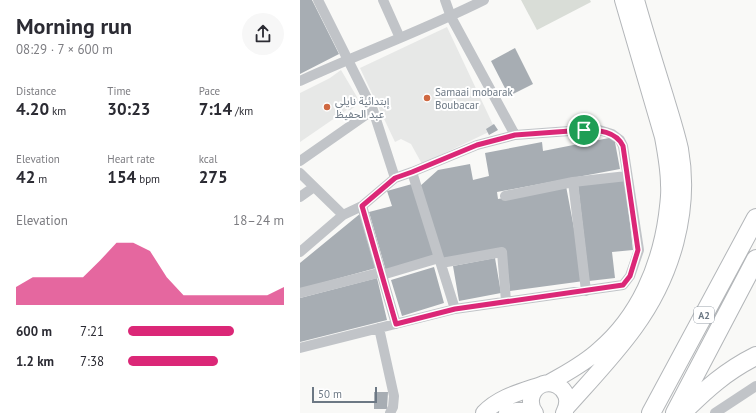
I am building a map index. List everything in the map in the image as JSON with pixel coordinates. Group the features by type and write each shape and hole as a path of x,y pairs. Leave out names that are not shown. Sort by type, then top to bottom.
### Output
{"highway":[{"path":"507,413 516,411 534,412 531,398 537,388 586,361 604,346 621,328 644,292 654,270 664,234 670,187 667,154 623,0"},
{"path":"565,410 636,327 651,303 666,272 678,234 683,184 680,149 636,0"},
{"name":"A2","path":"651,413 754,218"},
{"name":"A2","path":"675,413 756,259"},
{"path":"682,413 720,377 756,356"},
{"path":"484,413 502,400 512,395 546,384 554,384 564,391 567,402 565,410"}],"street":[{"path":"318,0 373,110 395,178"},
{"path":"383,0 400,38"},
{"path":"445,0 451,17 515,135"},
{"path":"300,81 348,59 451,17 484,0"},
{"path":"300,161 373,110"},
{"path":"300,252 343,215 362,206 395,178 477,145 515,135 599,130 612,134 620,140 623,146 638,250 630,276 623,285 455,309 300,348"},
{"path":"412,172 455,309"},
{"path":"300,173 343,215"},
{"path":"504,196 573,182 627,176"},
{"path":"573,182 586,291"},
{"path":"300,197 314,187"},
{"path":"362,206 396,324"},
{"path":"300,293 440,260 502,252 506,301"},
{"path":"379,328 394,396 393,407 390,413"},
{"path":"715,413 756,386"}],"shaded area":[{"path":"521,0 590,0 591,2 537,30"},
{"name":"Samaai mobarak Boubacar","path":"447,27 495,129 422,164 411,144 401,139 395,142 360,68"},
{"name":"إبتدائية نايلي عبد الحفيظ","path":"341,70 357,97 357,105 349,111 348,109 300,142 300,93 330,78"}],"building":[{"path":"300,0 312,0 339,54 300,74"},
{"path":"515,48 533,84 509,96 491,61"},
{"path":"494,124 498,130 489,135 486,129"},
{"path":"614,137 620,169 497,192 498,199 566,186 584,281 510,291 505,248 442,260 419,187 438,170 470,164 473,180 489,176 485,153 542,142 543,151"},
{"path":"625,179 633,250 612,252 615,278 589,281 578,185"},
{"path":"412,184 434,256 386,271 369,212 392,206 387,191"},
{"path":"361,213 376,268 300,289 300,263"},
{"path":"495,258 501,293 459,301 453,266"},
{"path":"434,267 444,303 402,316 391,280"},
{"path":"377,278 387,320 300,342 300,298"},
{"path":"374,392 388,392 387,409 374,409"}],"place":[{"name":"Samaai mobarak Boubacar","path":"427,98"},
{"name":"إبتدائية نايلي عبد الحفيظ","path":"327,107"}],"route":[{"path":"584,130 599,130 612,134 620,140 623,146 638,250 630,276 623,285 455,309 396,324 362,206 395,178 477,145 515,135 584,130"}]}
